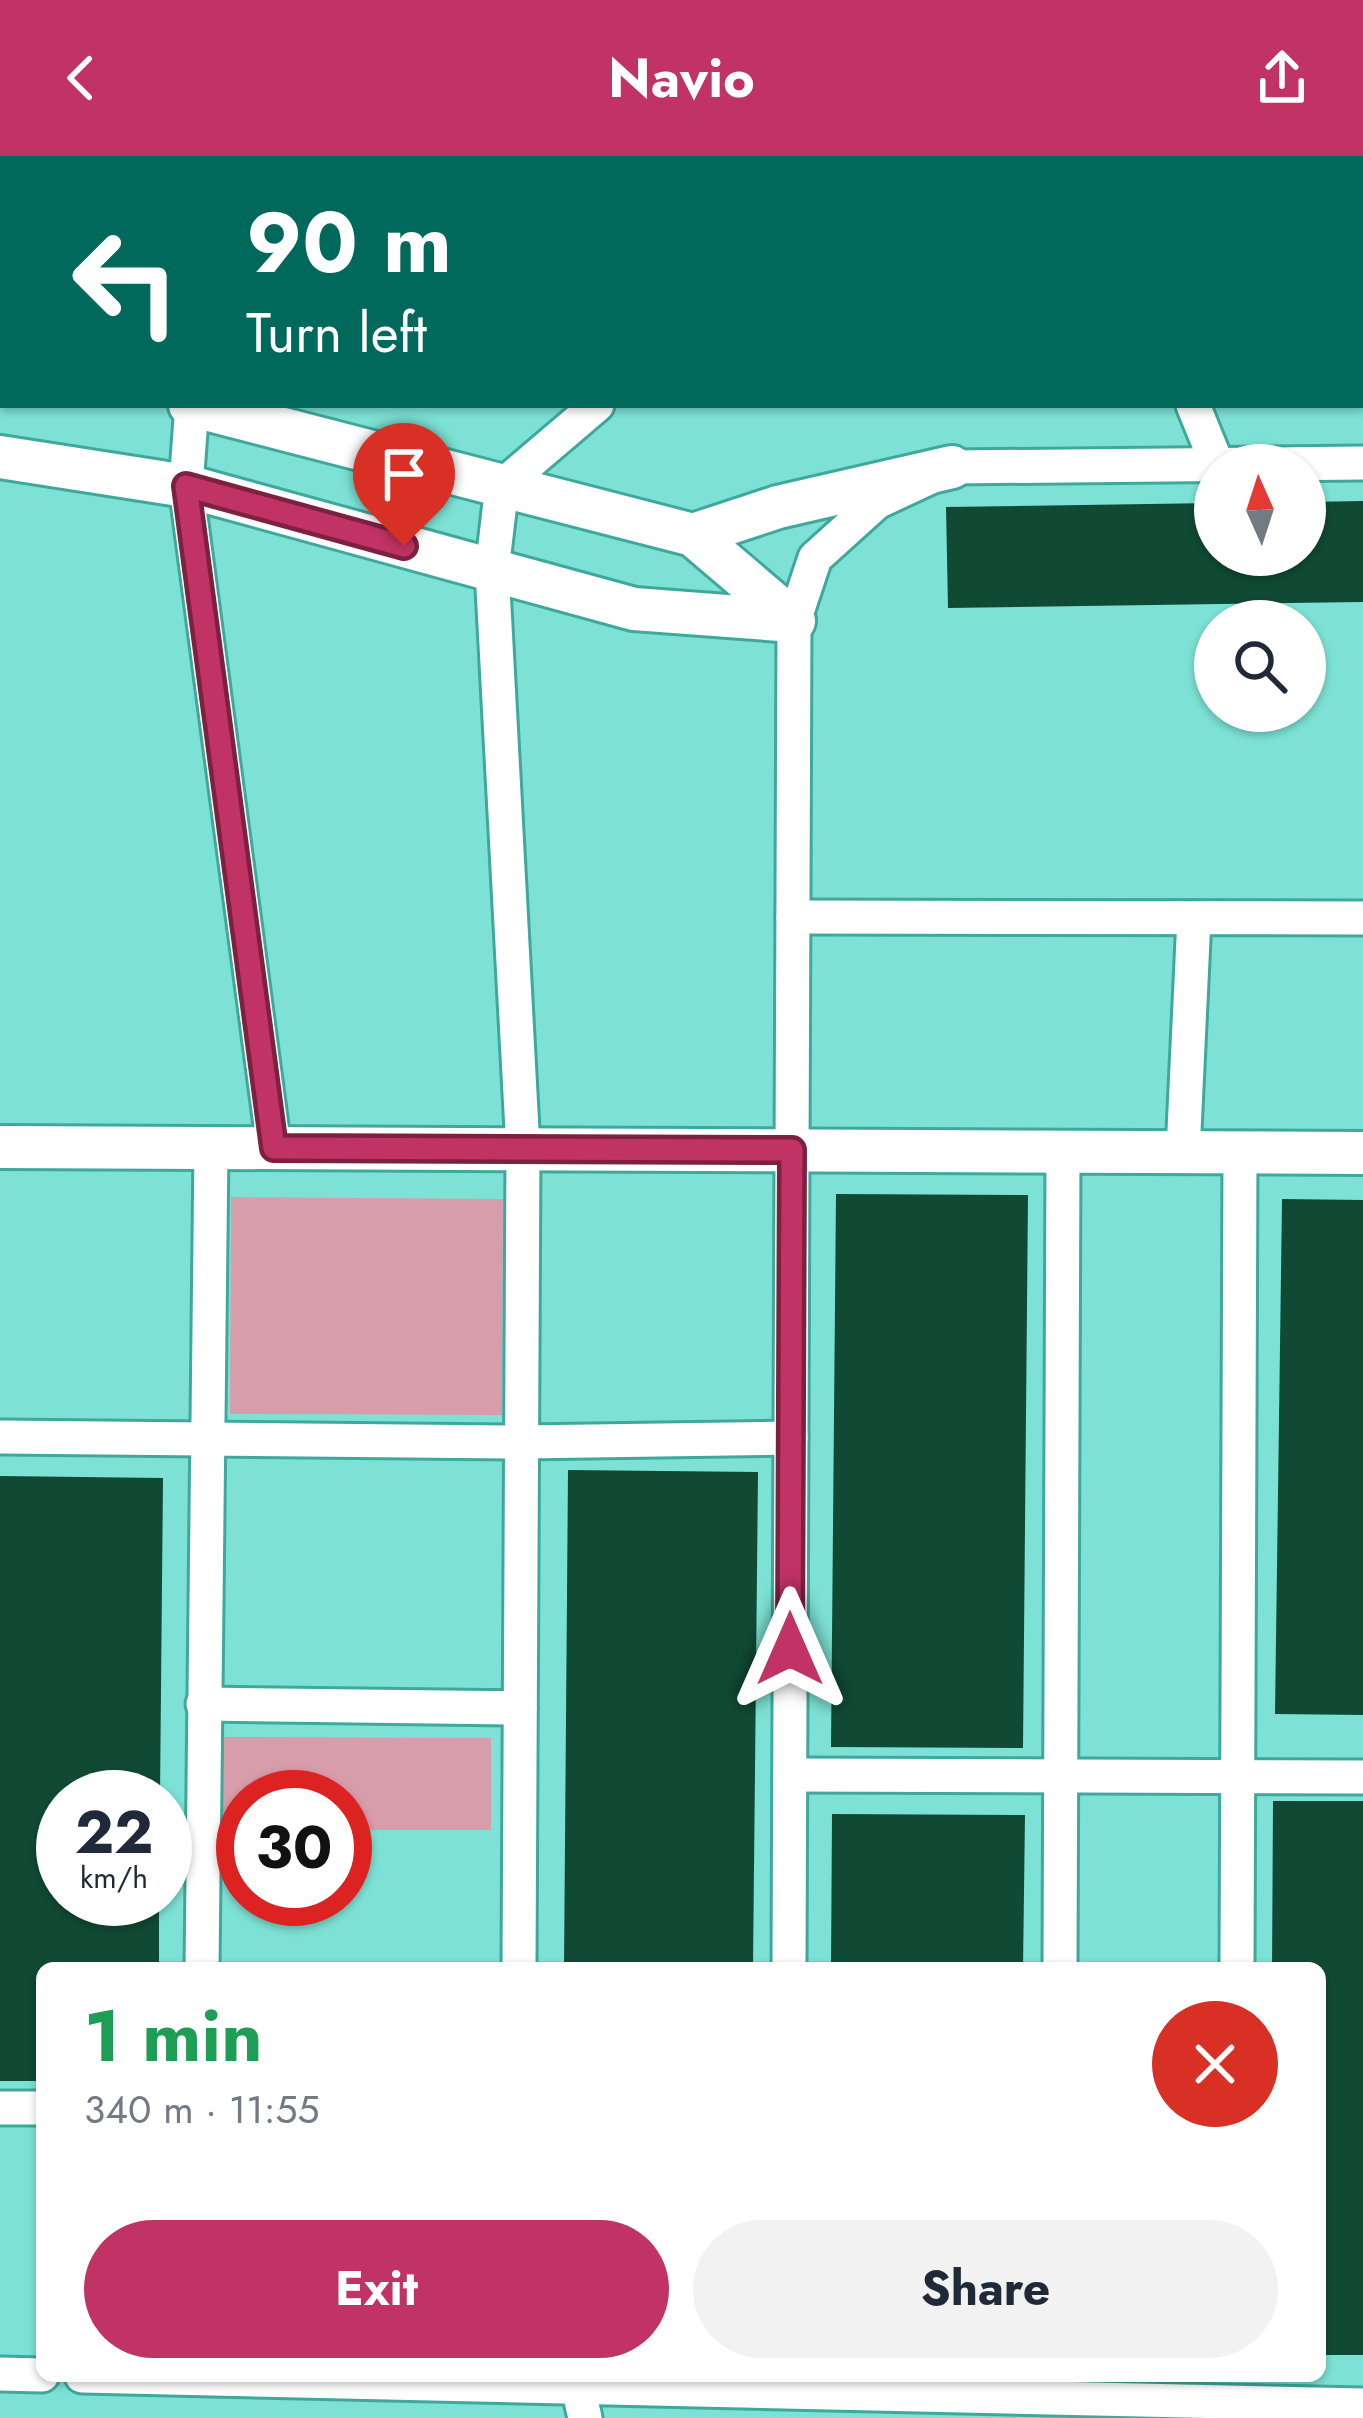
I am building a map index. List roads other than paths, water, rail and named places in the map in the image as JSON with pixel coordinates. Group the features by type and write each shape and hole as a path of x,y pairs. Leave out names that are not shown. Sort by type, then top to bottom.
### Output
{"street":[{"path":"192,408 186,486 274,1148"},
{"path":"203,408 693,536 794,621"},
{"path":"519,1962 523,1149 493,570 502,486 593,408"},
{"path":"1194,408 1209,444"},
{"path":"0,458 186,486 634,609 794,621"},
{"path":"1326,463 1363,463"},
{"path":"693,536 778,507 952,466 1194,464"},
{"path":"789,1962 794,621 815,558 877,502 952,466"},
{"path":"793,917 1363,918"},
{"path":"1183,1153 1194,918"},
{"path":"0,1147 1363,1153"},
{"path":"202,1962 212,1148"},
{"path":"1060,1962 1064,1152"},
{"path":"1237,1962 1240,1153"},
{"path":"0,1437 522,1442 791,1438"},
{"path":"203,1704 520,1708"},
{"path":"790,1775 1363,1777"},
{"path":"0,2108 36,2108"},
{"path":"0,2374 36,2375"},
{"path":"523,2382 581,2403 741,2404 787,2384 1235,2389 1363,2405"}]}
